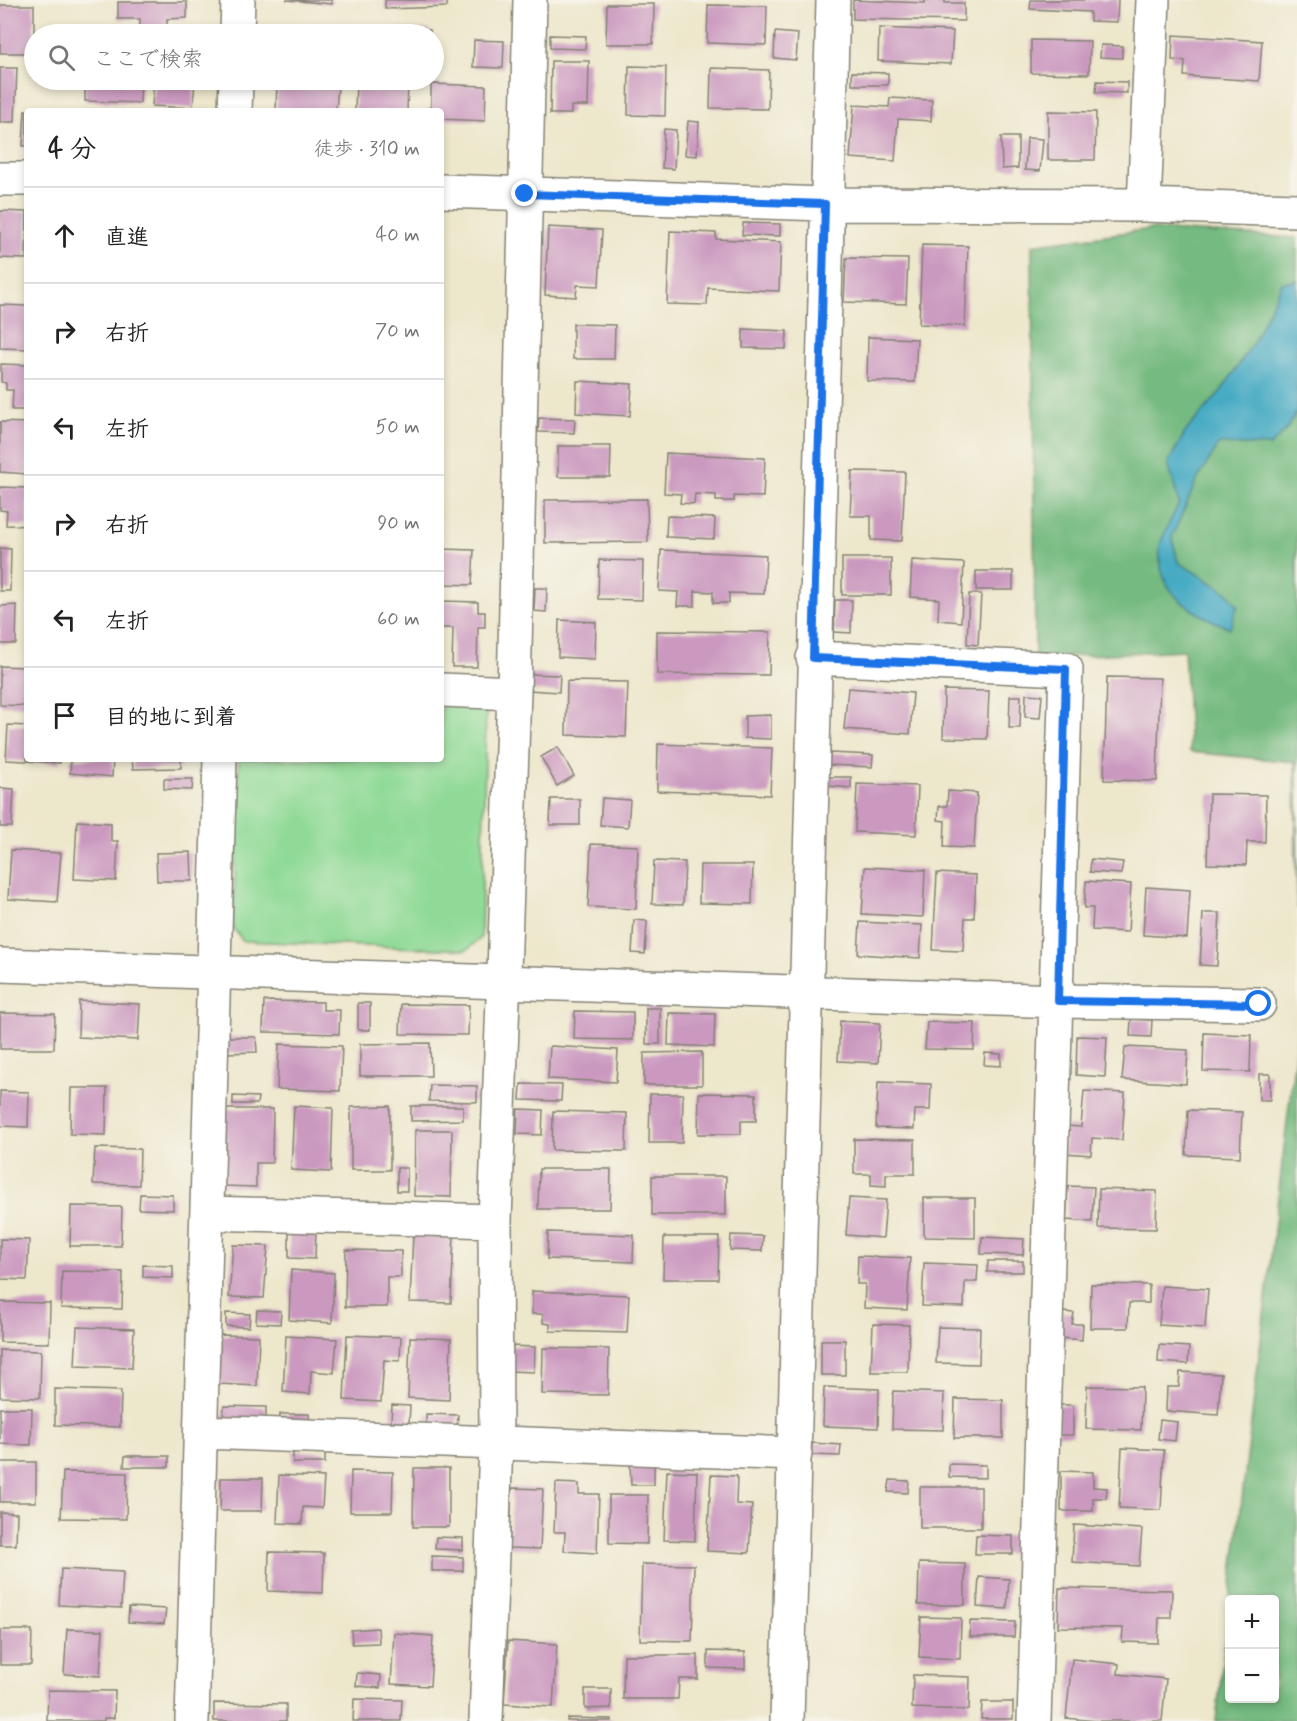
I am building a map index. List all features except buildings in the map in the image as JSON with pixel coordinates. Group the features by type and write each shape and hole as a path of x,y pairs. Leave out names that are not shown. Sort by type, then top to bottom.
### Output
{"street":[{"path":"237,24 238,0"},
{"path":"486,1721 495,1442 495,1221 514,693 530,0"},
{"path":"787,1721 825,204 833,0"},
{"path":"1144,205 1153,0"},
{"path":"235,108 236,90"},
{"path":"0,179 24,179"},
{"path":"444,191 825,204 1144,205 1297,210"},
{"path":"813,658 1066,669 1035,1721"},
{"path":"444,690 514,693"},
{"path":"192,1721 220,762"},
{"path":"0,965 1058,1001 1259,1004"},
{"path":"207,1213 495,1221"},
{"path":"201,1432 795,1454"}],"green space":[{"path":"1151,229 1297,238 1297,908 1295,762 1190,752 1184,650 1035,658 1032,245"},
{"path":"444,702 473,702 486,712 481,938 467,950 243,941 233,928 239,762 444,762"},
{"path":"1297,1039 1297,1721 1216,1721 1225,1641 1225,1703 1279,1703 1279,1595 1230,1595"}],"water":[{"path":"1297,280 1297,412 1286,430 1270,446 1219,444 1197,480 1172,537 1178,562 1227,592 1238,605 1230,628 1190,608 1170,589 1164,577 1160,563 1160,546 1179,503 1168,463 1186,431 1222,390 1252,345 1282,283"}],"route":[{"path":"525,194 825,204 813,658 1066,669 1058,1001 1259,1004"}]}
